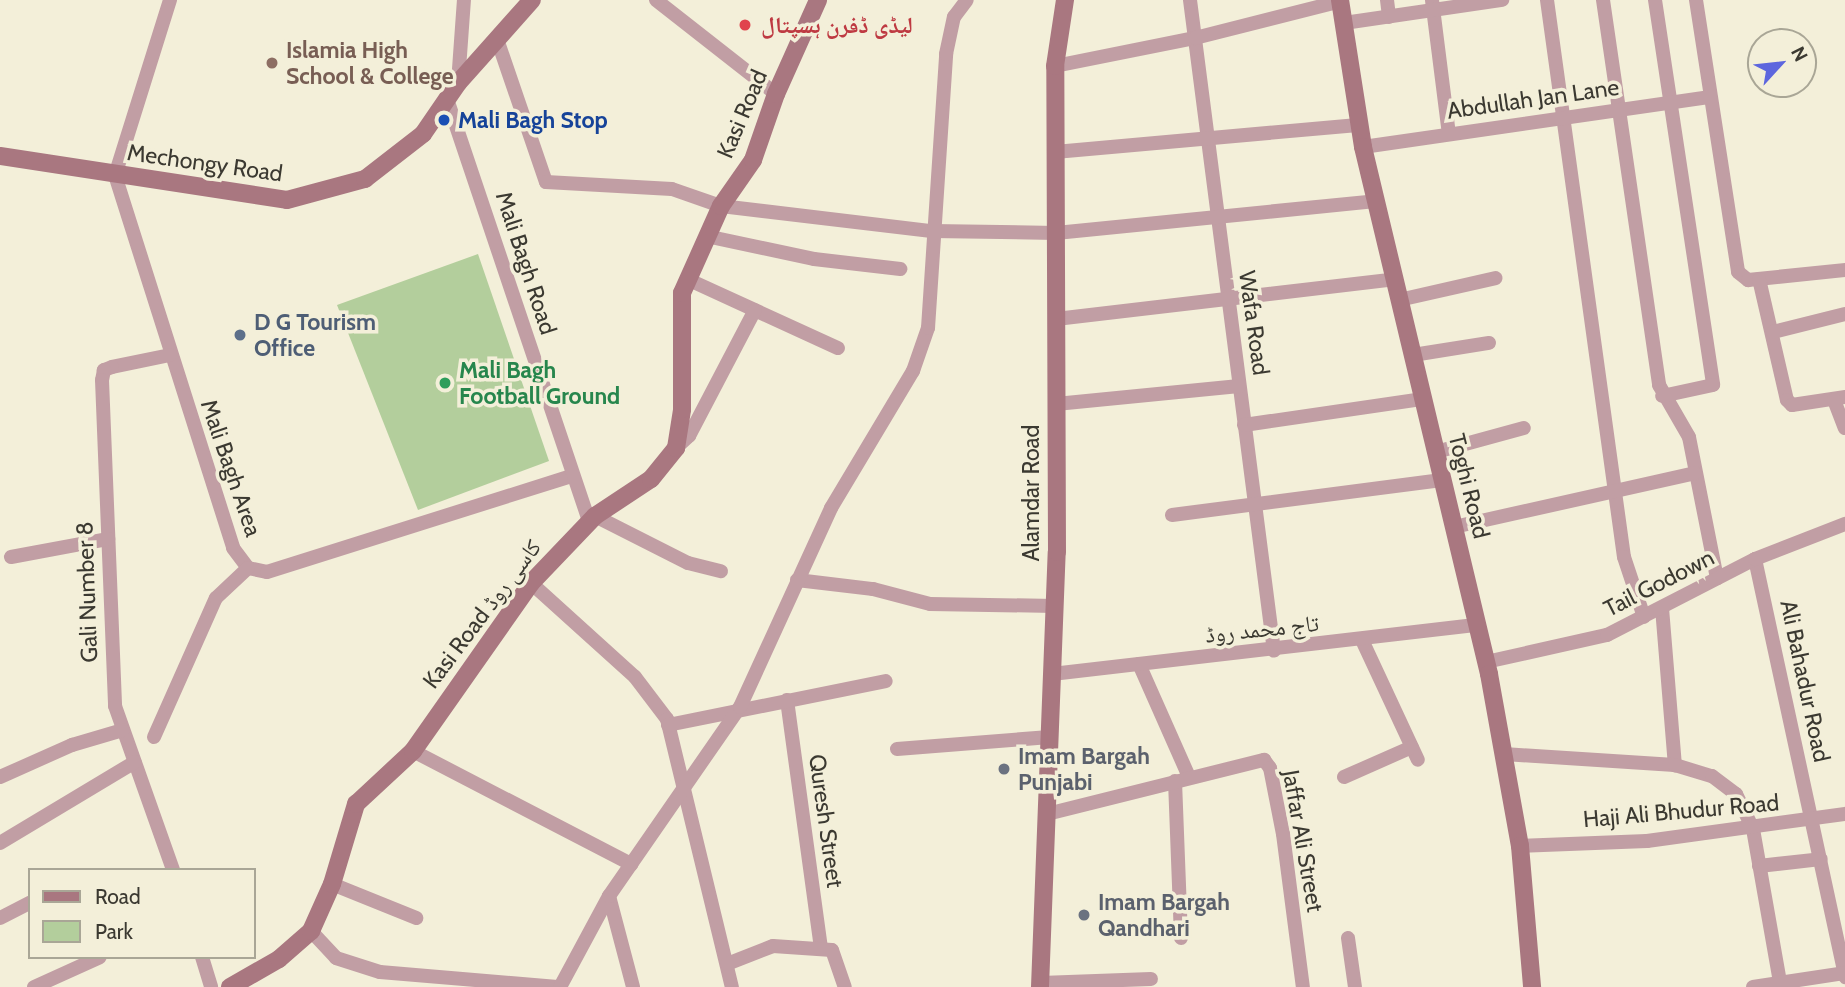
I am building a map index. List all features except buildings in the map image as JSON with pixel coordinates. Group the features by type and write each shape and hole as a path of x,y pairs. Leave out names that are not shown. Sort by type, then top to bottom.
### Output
{"street":[{"path":"115,175 170,0"},
{"path":"458,83 464,0"},
{"path":"656,0 776,94"},
{"name":"Kasi Road","path":"721,206 753,160 776,94 818,0"},
{"path":"311,931 336,958 380,972 560,987 609,896 740,707 831,508 913,371 928,328 946,54 954,17 967,0"},
{"name":"Alamdar Road","path":"1040,985 1055,606 1055,66 1065,0"},
{"name":"Wafa Road","path":"1190,0 1274,651"},
{"path":"1055,66 1195,38 1340,0"},
{"name":"Toghi Road","path":"1340,0 1363,147 1486,662 1504,754 1520,846 1532,987"},
{"path":"1387,0 1389,17"},
{"path":"1344,23 1389,17 1432,5 1502,0"},
{"path":"1547,0 1617,490 1624,558 1644,617"},
{"path":"1603,0 1662,396 1689,437 1717,578"},
{"path":"1655,0 1673,103 1713,384 1662,396"},
{"path":"1696,0 1741,277 1759,279 1845,270"},
{"name":"Mechongy Road","path":"0,156 287,200 365,179 423,135 458,83 498,41 526,4"},
{"path":"1432,5 1449,134"},
{"path":"498,41 546,182 672,189 721,206 933,231 1056,233 1375,201"},
{"name":"Abdullah Jan Lane","path":"1363,147 1710,97"},
{"name":"Mali Bagh Road","path":"447,99 572,476 592,519"},
{"path":"1055,152 1359,125"},
{"name":"Mali Bagh Area","path":"115,175 233,548 248,568 267,572 572,476"},
{"path":"676,448 682,409 682,293 721,206"},
{"path":"706,236 814,259 900,269"},
{"path":"1399,300 1496,278"},
{"path":"687,279 838,348"},
{"path":"1056,318 1228,301 1394,279"},
{"path":"1759,279 1787,400 1792,405 1839,399 1845,428"},
{"path":"676,448 689,436 755,310"},
{"path":"1773,332 1845,314"},
{"path":"1413,355 1489,343"},
{"name":"Gali Number 8","path":"170,355 104,370 115,706 172,868"},
{"path":"1056,404 1239,386"},
{"path":"1244,425 1423,399"},
{"path":"1436,452 1524,428"},
{"name":"Kasi Road کاسی روڈ","path":"230,987 279,959 311,931 332,884 356,804 413,751 531,583 592,519 651,479 676,448"},
{"path":"1454,527 1695,473"},
{"path":"1172,515 1442,480"},
{"path":"592,519 688,563 721,571"},
{"name":"Tail Godown","path":"1486,662 1606,635 1755,559 1844,526"},
{"path":"11,556 108,539"},
{"name":"Ali Bahadur Road","path":"1755,559 1845,975"},
{"path":"154,737 216,598 248,568"},
{"path":"797,580 873,589 930,604 1055,606"},
{"path":"531,583 635,677 668,724 732,987"},
{"path":"1662,608 1675,765"},
{"name":"تاج محمد روڈ","path":"1052,674 1274,651 1477,625"},
{"path":"1344,777 1415,753 1363,640"},
{"path":"1139,664 1182,779 1181,938"},
{"path":"668,724 740,707 886,681"},
{"name":"Quresh Street","path":"787,700 821,949"},
{"path":"0,777 72,745 123,730"},
{"path":"897,749 1050,737"},
{"path":"413,751 631,864"},
{"path":"1504,754 1675,765 1712,776 1736,794 1753,829 1781,986"},
{"name":"Jaffar Ali Street","path":"1047,814 1254,760 1264,760 1270,768 1304,987"},
{"path":"0,843 135,762"},
{"name":"Haji Ali Bhudur Road","path":"1520,846 1647,841 1753,829 1845,814"},
{"path":"1759,866 1821,859"},
{"path":"332,884 416,918"},
{"path":"609,896 633,987"},
{"path":"0,918 28,904"},
{"path":"1348,938 1355,987"},
{"path":"727,964 773,946 832,950 845,987"},
{"path":"34,987 96,959"},
{"path":"203,959 211,987"},
{"path":"1753,987 1781,986 1845,975"},
{"path":"1040,985 1151,979"}],"green space":[{"name":"Mali Bagh Football Ground","path":"478,254 549,461 418,510 337,305"}],"place":[{"name":"لیڈی ڈفرن ہسپتال","path":"745,25"},
{"name":"Islamia High School & College","path":"272,63"},
{"name":"Mali Bagh Stop","path":"444,120"},
{"name":"D G Tourism Office","path":"240,335"},
{"name":"Mali Bagh Football Ground","path":"445,383"},
{"name":"Imam Bargah Punjabi","path":"1004,769"},
{"name":"Imam Bargah Qandhari","path":"1084,915"}]}
